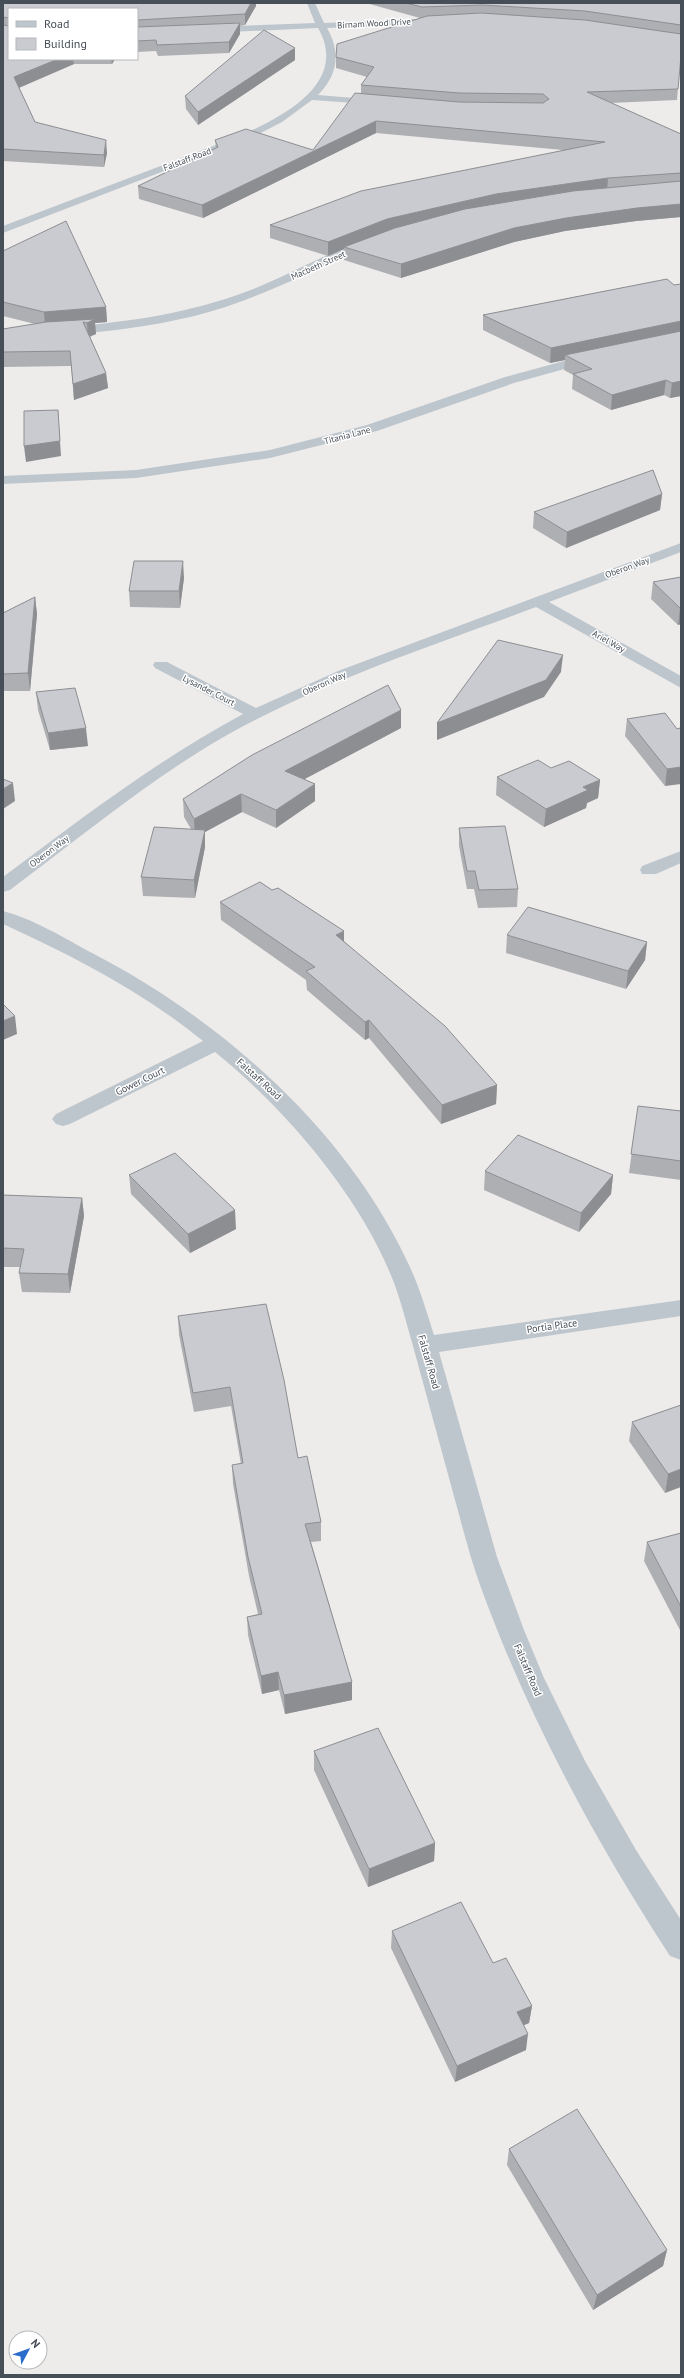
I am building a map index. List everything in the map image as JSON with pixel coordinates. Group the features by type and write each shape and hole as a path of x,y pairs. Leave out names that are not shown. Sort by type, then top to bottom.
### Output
{"street":[{"name":"Falstaff Road","path":"3,230 242,138 290,113 311,97 330,72 333,60 332,49 311,3"},
{"name":"Birnam Wood Drive","path":"199,31 448,20"},
{"path":"311,97 389,104"},
{"name":"Macbeth Street","path":"57,332 145,322 221,305 252,294 325,261 384,239"},
{"name":"Titania Lane","path":"3,480 133,473 240,459 302,447 406,418 536,372 606,354"},
{"name":"Oberon Way","path":"3,886 149,777 200,744 256,714 344,674 681,547"},
{"name":"Ariel Way","path":"536,601 681,683"},
{"name":"Lysander Court","path":"161,665 256,714"},
{"path":"649,870 681,856"},
{"name":"Falstaff Road","path":"3,917 102,964 166,1003 218,1042 283,1100 330,1154 373,1218 405,1282 491,1580 532,1684 578,1779 649,1898 681,1946"},
{"name":"Gower Court","path":"63,1119 218,1042"},
{"name":"Portia Place","path":"424,1345 681,1308"}],"building":[{"path":"3,3 251,3 245,14 138,20 138,8 8,8 8,18 3,17"},
{"path":"406,3 681,3 681,25 585,11 482,5 422,7"},
{"path":"481,13 585,20 681,34 678,89 587,92 681,134 681,173 608,178 496,194 387,219 328,242 270,225 361,191 605,142 376,121 202,205 138,186 218,147 215,140 246,129 313,150 355,93 459,102 543,103 549,99 543,94 459,93 361,85 374,67 336,57 337,44 427,16"},
{"path":"240,23 229,42 157,45 156,40 138,41 138,27"},
{"path":"3,25 8,26 8,60 56,60 14,77 35,122 106,140 104,155 3,149"},
{"path":"264,30 295,48 198,112 185,96"},
{"path":"681,181 681,204 637,208 566,218 514,228 401,264 344,247 395,228 465,209 573,191"},
{"path":"66,221 106,307 44,312 3,302 3,251"},
{"path":"667,279 674,285 681,284 681,321 551,348 483,315"},
{"path":"95,319 87,323 83,322 106,373 73,384 70,351 3,352 3,329 46,322"},
{"path":"681,331 681,381 672,383 666,380 612,395 573,374 592,369 565,355"},
{"path":"58,410 60,441 24,446 24,411"},
{"path":"653,470 662,494 567,532 534,512"},
{"path":"134,561 183,561 179,591 129,591"},
{"path":"681,577 681,608 680,608 653,582"},
{"path":"35,597 28,673 3,674 3,613"},
{"path":"498,640 563,655 546,680 437,723"},
{"path":"388,685 401,710 285,771 315,784 276,810 241,794 194,819 183,799 252,755"},
{"path":"75,688 86,728 48,733 36,692"},
{"path":"665,713 677,729 680,728 681,730 681,767 667,769 627,719"},
{"path":"538,760 551,768 569,761 600,780 583,787 588,790 546,809 497,777"},
{"path":"3,779 13,783 3,789"},
{"path":"505,826 518,889 479,890 475,871 467,871 459,828"},
{"path":"154,827 205,830 194,880 141,877"},
{"path":"260,882 272,890 278,888 344,931 336,935 445,1026 497,1085 442,1105 369,1020 365,1022 306,971 315,967 220,902"},
{"path":"528,907 647,942 628,971 507,935"},
{"path":"3,1004 15,1016 3,1021"},
{"path":"638,1106 681,1111 681,1161 631,1154"},
{"path":"518,1135 613,1175 581,1213 485,1171"},
{"path":"175,1153 235,1210 188,1234 129,1175"},
{"path":"3,1195 82,1198 68,1274 19,1273 24,1249 3,1248"},
{"path":"266,1304 284,1380 298,1458 307,1456 321,1522 305,1524 352,1682 284,1695 278,1672 261,1676 247,1617 262,1614 248,1557 232,1465 243,1463 230,1387 193,1393 178,1316"},
{"path":"681,1405 681,1469 668,1474 632,1422"},
{"path":"681,1533 681,1607 647,1542"},
{"path":"378,1728 435,1843 369,1869 314,1751"},
{"path":"461,1902 493,1963 506,1958 532,2006 517,2012 528,2034 457,2066 392,1931"},
{"path":"577,2109 667,2250 597,2295 509,2149"}]}
